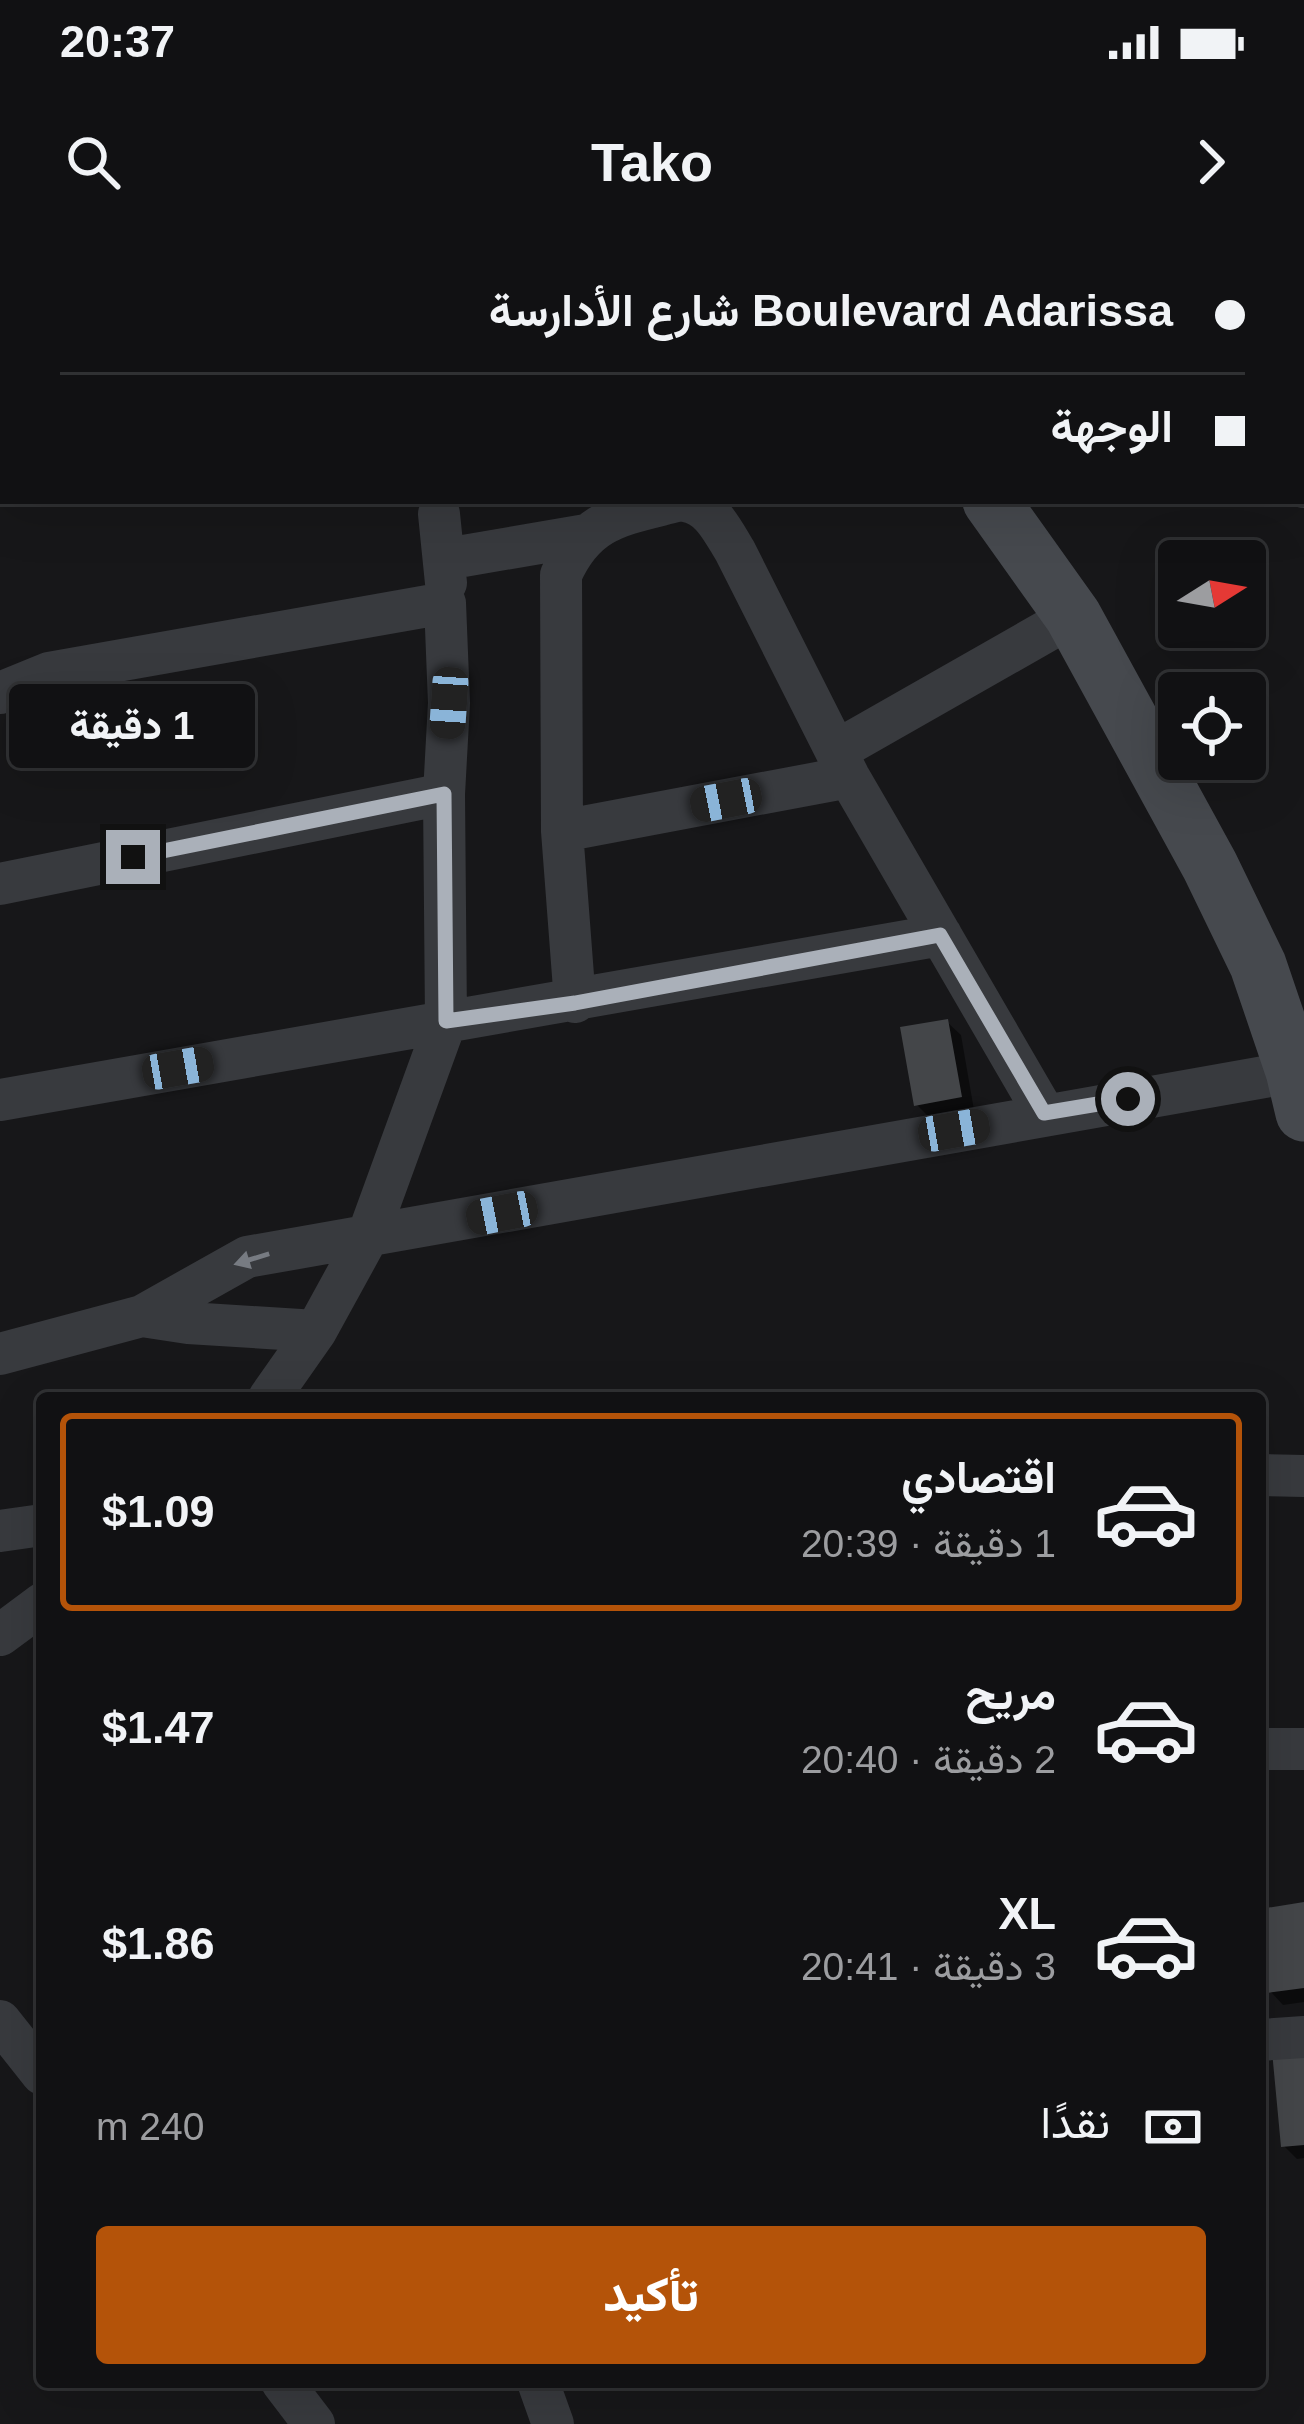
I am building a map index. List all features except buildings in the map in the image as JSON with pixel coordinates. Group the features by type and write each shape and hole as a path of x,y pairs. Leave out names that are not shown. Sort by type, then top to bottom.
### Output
{"street":[{"path":"575,1003 562,831 561,574 571,552 610,518 681,504"},
{"path":"694,504 715,519 735,551 843,764 1044,1113"},
{"path":"0,1354 142,1316 247,1257 1044,1113 1301,1085 1258,965 1210,866 1073,616 995,504"},
{"path":"273,1392 316,1331 367,1238 446,1021 444,794 449,703 446,559 439,514"},
{"path":"446,559 586,535"},
{"path":"0,693 49,673 445,602"},
{"path":"562,831 843,764 1073,616"},
{"path":"0,884 444,794"},
{"path":"0,1100 446,1021 575,1003 940,935"},
{"path":"142,1316 316,1331"},
{"path":"0,1531 36,1526"},
{"path":"0,1635 36,1608"},
{"path":"1266,1749 1304,1749"},
{"path":"0,2021 36,2066"},
{"path":"1266,2040 1304,2037"},
{"path":"287,2388 314,2424"},
{"path":"540,2388 553,2424"}],"route":[{"path":"133,857 444,794 446,1021 575,1003 940,935 1044,1113 1128,1099"}]}
